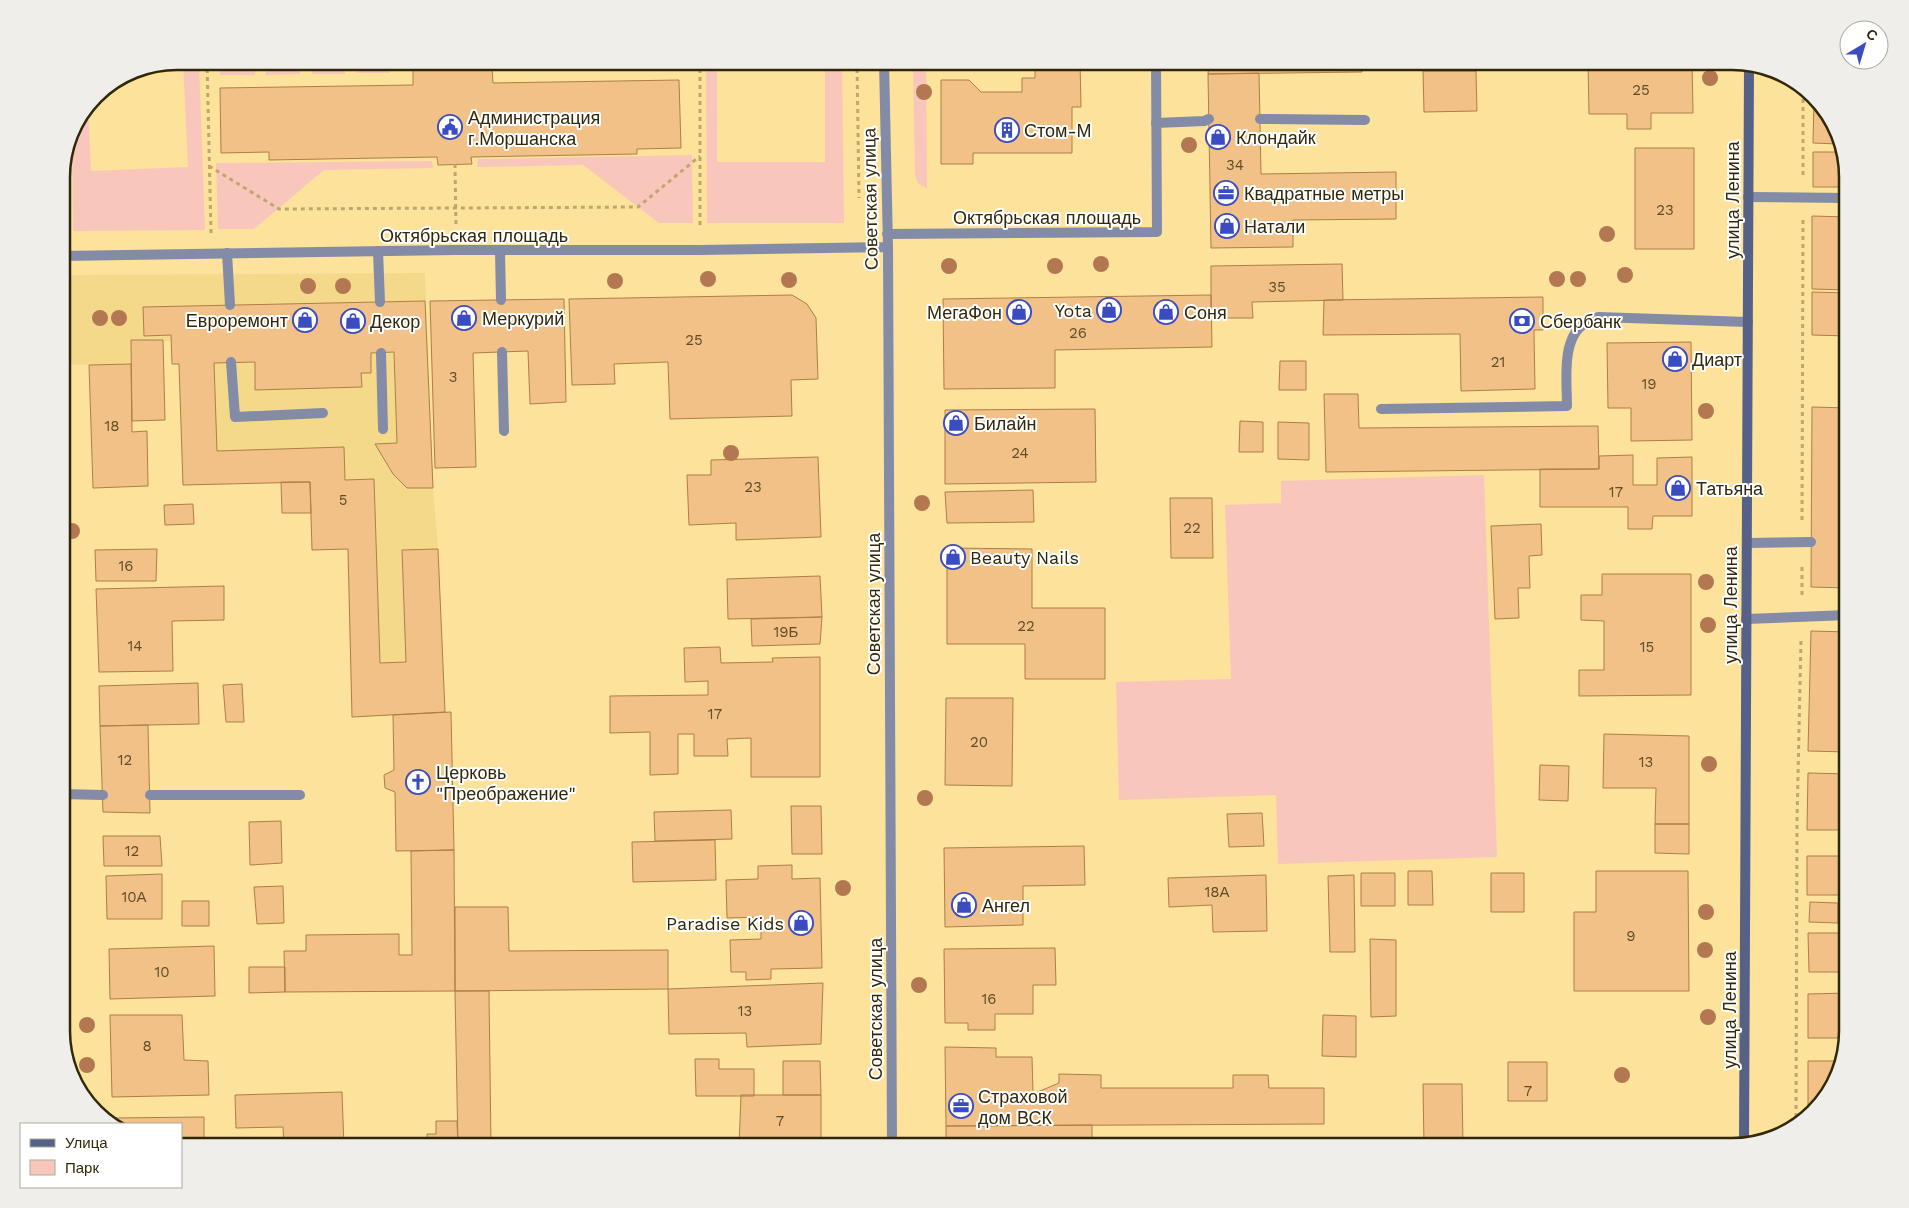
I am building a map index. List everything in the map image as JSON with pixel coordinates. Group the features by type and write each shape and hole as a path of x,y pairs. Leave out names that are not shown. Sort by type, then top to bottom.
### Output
{"main road":[{"name":"улица Ленина","path":"1744,1137 1749,72"}],"street":[{"name":"Советская улица","path":"884,70 888,247 892,1138"},
{"name":"Октябрьская площадь","path":"887,234 1157,232 1156,70"},
{"path":"1156,123 1204,121 1209,119"},
{"path":"1260,119 1364,120"},
{"path":"1748,196 1839,198"},
{"name":"Октябрьская площадь","path":"70,256 455,250 700,250 888,247"},
{"path":"378,251 380,302"},
{"path":"500,251 501,300"},
{"path":"227,254 230,305"},
{"path":"1381,409 1566,406 1568,348 1574,334 1583,324 1598,318 1748,322"},
{"path":"502,352 504,431"},
{"path":"381,353 383,429"},
{"path":"231,362 235,416 323,413"},
{"path":"1747,543 1811,542"},
{"path":"1746,619 1839,616"},
{"path":"70,794 103,794"},
{"path":"150,795 300,795"}],"path":[{"path":"207,70 211,254"},
{"path":"700,70 700,250"},
{"path":"857,70 859,198"},
{"path":"209,166 280,209 638,207 700,156"},
{"path":"455,164 455,250"}],"shaded area":[{"path":"425,273 433,488 438,549 445,712 352,717 347,550 312,550 311,513 281,482 183,485 179,364 172,364 172,341 131,340 131,364 70,365 70,275"}],"green space":[{"path":"183,70 199,70 205,230 73,231 72,157 78,136 88,116 91,171 188,167"},
{"path":"220,70 255,70 255,75 220,75"},
{"path":"266,70 300,70 300,74 266,75"},
{"path":"312,70 345,70 345,74 312,74"},
{"path":"357,70 390,70 390,73 357,73"},
{"path":"706,70 717,70 717,162 825,162 825,70 842,70 844,223 707,223"},
{"path":"913,70 926,70 927,189 918,183 915,176"},
{"path":"692,155 693,223 659,223 583,165 477,167 478,159"},
{"path":"432,161 433,168 324,170 254,229 218,229 216,163"},
{"path":"1484,475 1497,857 1278,864 1276,795 1119,800 1116,682 1231,679 1225,505 1281,503 1281,481"}],"building":[{"name":"Администрация г.Моршанска","path":"413,70 492,70 493,83 679,80 681,148 637,149 637,154 471,157 472,164 438,165 437,157 269,160 269,152 221,153 220,88 413,85"},
{"name":"Стом-М","path":"1035,70 1080,70 1081,107 1072,107 1072,153 973,153 973,164 941,164 941,80 969,80 981,92 1022,92 1022,78 1035,78"},
{"path":"1208,70 1362,70 1362,72 1208,74"},
{"path":"1588,70 1692,70 1693,113 1651,113 1651,129 1627,129 1627,114 1589,114"},
{"path":"1423,71 1476,71 1477,111 1424,112"},
{"path":"1259,73 1261,174 1396,172 1396,219 1293,220 1293,247 1211,248 1208,74"},
{"path":"1814,108 1825,123 1834,144 1813,143"},
{"path":"1635,148 1694,148 1694,249 1635,249"},
{"path":"1813,152 1836,152 1839,170 1839,187 1813,187"},
{"path":"1812,216 1839,217 1839,290 1812,289"},
{"path":"1342,264 1343,300 1252,302 1253,318 1211,318 1211,266"},
{"path":"1812,292 1839,293 1839,336 1812,335"},
{"path":"792,295 807,304 816,318 818,379 791,380 792,416 670,419 668,362 614,364 615,384 572,385 569,299"},
{"path":"1211,295 1212,347 1055,350 1055,388 944,389 943,299"},
{"path":"1543,297 1543,330 1534,330 1535,389 1461,391 1460,334 1323,335 1324,300"},
{"path":"564,299 566,402 530,404 528,351 473,353 476,467 435,468 430,301"},
{"path":"425,301 433,488 407,488 393,474 375,444 397,443 394,352 371,353 371,373 361,373 362,387 255,390 255,362 214,363 217,451 344,447 345,480 374,479 380,663 406,662 402,550 438,549 445,712 352,717 348,549 312,550 310,482 183,485 179,364 172,364 171,335 144,336 143,307"},
{"path":"131,340 163,340 165,420 132,421"},
{"path":"1691,342 1692,440 1631,441 1631,408 1608,408 1607,343"},
{"path":"1280,361 1306,361 1306,390 1279,390"},
{"path":"131,364 132,432 147,431 148,486 93,488 89,365"},
{"path":"1324,394 1358,394 1359,428 1598,426 1599,469 1326,472"},
{"path":"1812,407 1839,408 1839,588 1811,587"},
{"path":"1095,409 1096,482 945,484 945,410"},
{"path":"1240,421 1263,422 1263,452 1239,452"},
{"path":"1278,422 1309,423 1309,460 1278,459"},
{"path":"1633,455 1633,485 1657,485 1657,458 1692,457 1692,516 1653,516 1652,529 1628,529 1628,507 1540,507 1540,469 1599,469 1599,456"},
{"path":"818,457 821,537 736,540 736,523 689,525 687,475 711,475 711,460"},
{"path":"281,482 310,482 311,513 282,513"},
{"path":"1033,490 1034,522 947,523 945,492"},
{"path":"1170,498 1212,498 1213,558 1171,558"},
{"path":"193,504 194,524 165,525 164,505"},
{"path":"1541,524 1542,555 1529,556 1530,588 1518,588 1519,618 1495,619 1491,526"},
{"path":"947,548 1032,549 1032,608 1105,608 1105,679 1025,679 1025,644 947,644"},
{"path":"157,549 156,581 96,581 95,550"},
{"path":"1602,574 1691,574 1691,695 1579,696 1579,670 1604,670 1604,621 1581,620 1581,595 1602,595"},
{"path":"820,576 822,617 728,619 727,579"},
{"path":"224,586 224,620 172,621 173,671 99,672 96,589"},
{"path":"822,617 820,644 752,646 751,619"},
{"path":"1811,631 1839,632 1839,752 1808,751"},
{"path":"720,647 721,663 773,662 772,658 820,657 820,777 751,777 751,738 727,739 728,756 694,756 694,734 678,734 678,774 650,775 650,732 610,733 610,696 708,695 708,681 685,682 684,648"},
{"path":"198,683 199,724 100,726 99,686"},
{"path":"242,684 244,722 226,722 223,685"},
{"path":"946,698 1013,698 1012,786 945,785"},
{"name":"Церковь \"Преображение\"","path":"451,712 454,850 396,851 395,792 385,788 384,775 394,770 393,715"},
{"path":"148,725 150,813 103,812 100,726"},
{"path":"1604,734 1689,736 1689,824 1655,824 1656,788 1603,788"},
{"path":"1540,765 1569,766 1568,801 1539,800"},
{"path":"1808,773 1839,774 1839,830 1807,830"},
{"path":"791,806 821,806 822,854 792,854"},
{"path":"731,810 732,839 655,841 654,812"},
{"path":"1262,813 1264,846 1229,847 1227,814"},
{"path":"281,821 282,863 250,865 249,822"},
{"path":"1655,824 1689,824 1689,854 1655,853"},
{"path":"103,836 160,836 162,866 104,866"},
{"path":"715,840 716,880 633,882 632,842"},
{"path":"1084,846 1085,885 1023,886 1023,925 945,927 944,848"},
{"path":"454,850 455,991 285,992 284,951 306,951 306,935 399,934 399,955 412,955 411,851"},
{"path":"1807,856 1839,856 1839,895 1807,895"},
{"path":"792,865 792,879 820,878 822,968 771,969 771,979 746,980 746,972 731,972 730,940 761,939 761,917 727,918 726,880 758,879 758,866"},
{"path":"1408,871 1432,871 1433,905 1408,905"},
{"path":"1596,871 1688,871 1689,991 1574,991 1574,912 1596,912"},
{"path":"1361,873 1395,873 1395,906 1361,906"},
{"path":"1491,873 1524,873 1524,912 1491,912"},
{"path":"162,874 162,919 107,919 106,876"},
{"path":"1266,875 1267,931 1213,932 1212,905 1169,907 1168,878"},
{"path":"1354,875 1355,952 1330,952 1328,876"},
{"path":"283,886 284,923 257,924 254,887"},
{"path":"182,901 209,901 209,926 182,926"},
{"path":"1810,902 1838,903 1838,923 1809,922"},
{"path":"455,907 508,907 509,951 668,950 668,989 455,991"},
{"path":"1808,933 1839,933 1839,972 1809,972"},
{"path":"1370,939 1396,940 1396,1016 1371,1017"},
{"path":"214,946 215,996 110,999 109,949"},
{"path":"1055,948 1056,985 1033,985 1033,1014 995,1014 995,1030 968,1030 968,1023 945,1023 944,949"},
{"path":"249,967 285,967 285,992 249,993"},
{"path":"823,983 821,1044 747,1047 746,1033 669,1034 668,989"},
{"path":"455,991 489,991 491,1138 458,1138"},
{"path":"1839,993 1838,1038 1808,1038 1808,994"},
{"path":"110,1015 182,1015 184,1060 208,1061 209,1095 112,1097"},
{"path":"1323,1015 1356,1016 1356,1057 1322,1056"},
{"path":"945,1047 996,1048 996,1057 1032,1057 1033,1094 1059,1083 1059,1074 1101,1075 1101,1088 1233,1088 1233,1075 1268,1075 1269,1088 1324,1088 1324,1124 946,1126"},
{"path":"695,1059 719,1059 719,1069 754,1069 754,1096 696,1096"},
{"path":"783,1061 820,1061 821,1095 783,1095"},
{"path":"1808,1061 1834,1061 1825,1085 1808,1107"},
{"path":"1508,1062 1547,1062 1547,1101 1508,1101"},
{"path":"1423,1084 1462,1084 1463,1138 1424,1138"},
{"path":"342,1092 344,1138 284,1138 283,1127 236,1128 235,1095"},
{"path":"741,1095 821,1095 821,1138 739,1138"},
{"path":"204,1117 204,1138 182,1138 182,1123 122,1123 115,1118"},
{"path":"436,1121 457,1121 458,1138 427,1138 427,1134 436,1134"},
{"path":"1092,1125 1092,1138 946,1138 946,1126"}],"place":[{"name":"Администрация г.Моршанска","path":"450,127"},
{"name":"Стом-М","path":"1007,130"},
{"name":"Клондайк","path":"1218,137"},
{"name":"Квадратные метры","path":"1226,193"},
{"name":"Натали","path":"1227,226"},
{"name":"Yota","path":"1109,310"},
{"name":"МегаФон","path":"1019,312"},
{"name":"Соня","path":"1166,312"},
{"name":"Меркурий","path":"464,318"},
{"name":"Евроремонт","path":"305,320"},
{"name":"Декор","path":"353,321"},
{"name":"Сбербанк","path":"1522,321"},
{"name":"Диарт","path":"1675,359"},
{"name":"Билайн","path":"956,423"},
{"name":"Татьяна","path":"1678,488"},
{"name":"Beauty Nails","path":"953,557"},
{"name":"Церковь \"Преображение\"","path":"418,782"},
{"name":"Ангел","path":"964,905"},
{"name":"Paradise Kids","path":"801,923"},
{"name":"Страховой дом ВСК","path":"961,1106"}]}
